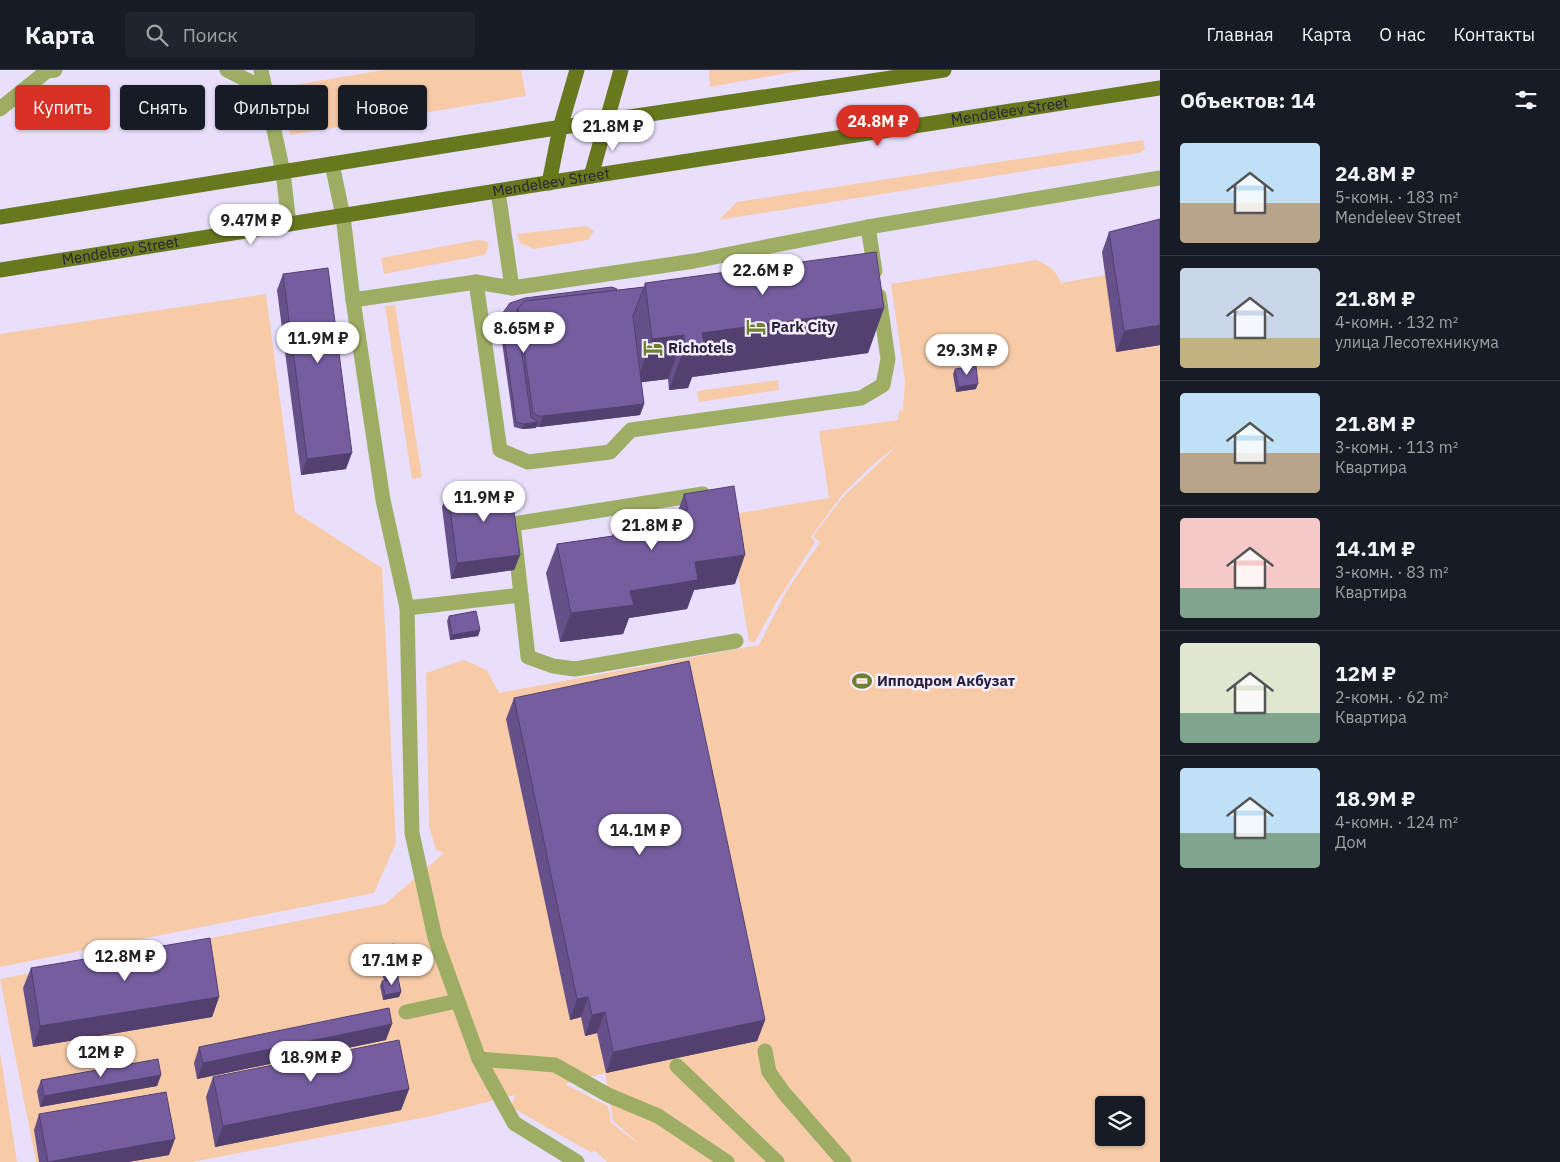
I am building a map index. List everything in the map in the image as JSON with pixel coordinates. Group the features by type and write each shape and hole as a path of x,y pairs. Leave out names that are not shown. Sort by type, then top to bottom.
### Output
{"main road":[{"path":"549,183 560,128 577,70"},
{"path":"591,176 620,70"},
{"path":"0,217 560,128 944,70"},
{"name":"Mendeleev Street","path":"0,270 1160,88"}],"lane":[{"path":"0,109 47,71 55,70"},
{"path":"227,70 256,85"},
{"path":"261,70 263,85"},
{"path":"273,130 283,172 289,224"},
{"path":"332,164 343,216 353,300 383,500 407,608 412,833 435,938 479,1059 514,1123 577,1162"},
{"path":"353,300 476,282 512,288 694,261 868,227 1160,178"},
{"path":"498,192 512,288"},
{"path":"476,282 500,450 528,462 610,452 631,430 862,398 883,385 888,359 868,227"},
{"path":"703,494 513,524 528,657 553,666 575,669 736,641"},
{"path":"407,608 521,595"},
{"path":"406,1012 457,1001"},
{"path":"765,1051 769,1072 784,1093 844,1162"},
{"path":"479,1059 555,1065 608,1095 658,1116 726,1162"},
{"path":"677,1066 777,1162"}],"shaded area":[{"path":"384,70 521,70 526,96 427,112 427,85 338,85 338,127 328,129 328,85 294,85"},
{"path":"709,70 804,70 710,87"},
{"path":"289,130 320,130 290,135"},
{"path":"1143,140 1145,149 1139,153 719,220 737,202"},
{"path":"586,226 594,231 588,240 534,249 520,243 517,234"},
{"name":"Ипподром Акбузат","path":"1160,238 1160,1162 607,1162 594,1150 592,1153 511,1107 515,1095 427,1117 192,1162 36,1162 0,979 385,904 444,853 436,850 429,826 426,673 464,660 487,670 499,693 759,645 787,590 820,542 813,536 842,498 900,443 868,469 842,495 811,537 815,542 776,603 755,642 749,642 728,515 829,498 819,431 898,420 899,411 903,410 905,381 891,284 1036,260 1051,268 1061,283 1105,275 1102,252","holes":["605,1073 613,1121 642,1146 611,1123 608,1106 565,1084"]},
{"path":"477,240 486,241 489,245 484,255 384,274 381,258"},
{"path":"266,294 295,512 382,568 396,843 374,893 0,967 0,334"},
{"path":"395,305 422,477 412,479 385,306"},
{"path":"778,380 779,390 699,402 697,391"},
{"path":"0,1052 17,1162 0,1162"}],"building":[{"path":"1160,219 1160,325 1124,331 1109,232"},
{"path":"876,252 884,308 702,333 704,343 685,346 684,335 652,339 645,283"},
{"path":"328,268 352,453 307,459 283,274"},
{"path":"612,287 617,290 525,301 518,308 516,313 531,417 538,422 524,424 516,422 502,314 510,303 525,298"},
{"path":"644,287 633,316 644,404 543,416 538,416 533,412 518,308 525,301"},
{"path":"976,366 978,384 958,387 955,369"},
{"path":"510,483 520,555 457,563 448,491"},
{"path":"734,486 745,555 695,562 698,580 630,591 634,605 571,613 557,544 620,535 618,519 688,510 684,494"},
{"path":"476,611 480,630 452,635 449,616"},
{"path":"689,661 765,1020 613,1052 605,1012 592,1015 588,997 577,999 514,698"},
{"path":"210,938 219,997 40,1026 31,968"},
{"path":"394,944 400,974 386,977 379,947"},
{"path":"398,978 401,992 385,995 382,981"},
{"path":"389,1008 392,1024 203,1063 199,1047"},
{"path":"399,1040 409,1089 223,1126 213,1077"},
{"path":"158,1059 161,1075 44,1096 41,1080"},
{"path":"166,1092 175,1139 48,1162 39,1114"}],"place":[{"name":"Park City","path":"756,327"},
{"name":"Richotels","path":"653,348"},
{"name":"Ипподром Акбузат","path":"862,681"}]}
